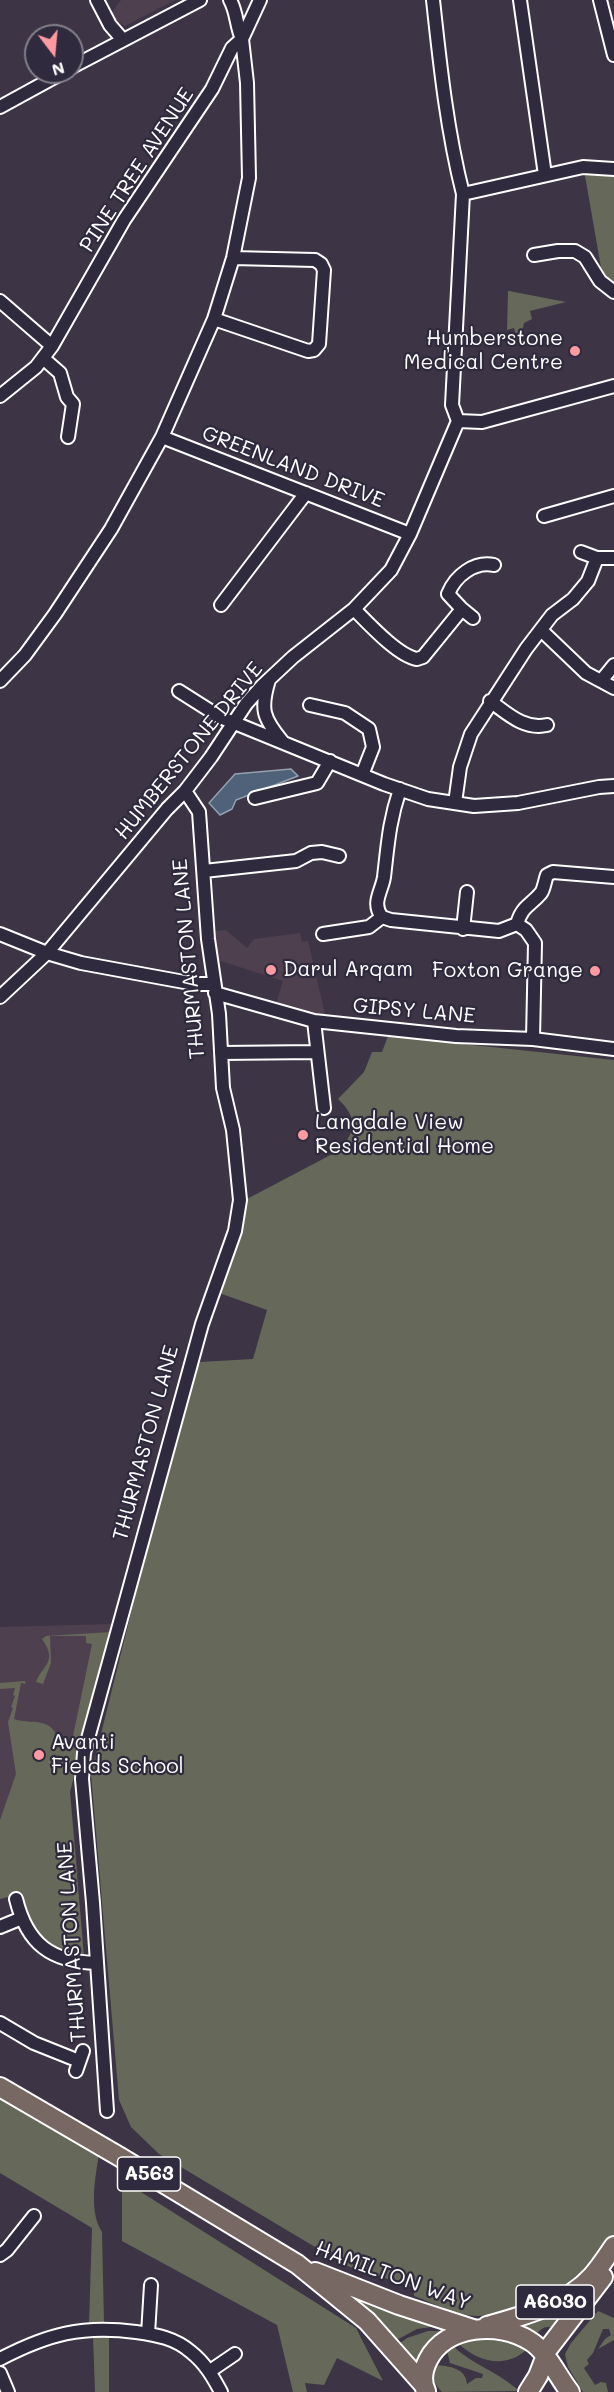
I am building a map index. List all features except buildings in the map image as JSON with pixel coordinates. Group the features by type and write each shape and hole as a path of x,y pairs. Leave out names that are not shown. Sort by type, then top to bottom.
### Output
{"highway":[{"name":"HAMILTON WAY","path":"0,2088 297,2264 367,2321 424,2389"},
{"name":"A6030","path":"475,2329 539,2310 571,2293 591,2277 614,2246"},
{"name":"HAMILTON WAY","path":"297,2264 399,2306 475,2329"},
{"name":"A6030","path":"544,2356 614,2264"},
{"name":"A563","path":"424,2389 425,2365 440,2343 454,2335 475,2329 505,2332 532,2342 570,2392"},
{"path":"528,2392 538,2376 544,2356"}],"street":[{"path":"97,0 110,25 123,40"},
{"path":"84,61 200,0"},
{"name":"PINE TREE AVENUE","path":"0,396 44,359 65,327 124,220 212,89 232,48 242,39 260,0"},
{"path":"433,0 455,160 463,194 452,405 458,422 482,422 614,386"},
{"path":"520,0 545,175"},
{"path":"600,0 614,55"},
{"path":"232,5 246,15 254,12"},
{"path":"2,674 25,655 82,575 111,529 162,437 214,319 233,258 249,178 248,92 242,39 237,29 232,5"},
{"path":"0,106 41,84"},
{"path":"463,194 583,167 614,169"},
{"path":"534,255 575,251 585,257 600,281 614,292"},
{"path":"214,319 308,351 314,350 319,344 324,270 321,264 315,260 233,258"},
{"path":"0,301 52,346"},
{"path":"44,359 60,373 67,397 73,404 68,437"},
{"name":"HUMBERSTONE DRIVE","path":"0,997 47,953 167,809 185,791 246,704 293,657 354,609 391,570 410,534 458,422"},
{"name":"GREENLAND DRIVE","path":"162,437 410,534"},
{"path":"221,605 306,493"},
{"path":"553,517 614,496"},
{"path":"580,552 597,558 614,558"},
{"path":"455,803 460,767 471,734 490,701 552,615 573,599 588,581 597,558"},
{"path":"473,618 450,598 449,591 465,571 475,566 494,565"},
{"path":"354,609 405,655 417,659 423,657 462,609"},
{"path":"541,630 586,672 614,688"},
{"path":"601,681 614,664"},
{"path":"269,679 263,701 264,716 283,743"},
{"path":"179,691 220,717 362,775 428,799 474,806 518,803 598,787 614,786"},
{"path":"490,701 525,725 539,727 547,725"},
{"path":"310,705 345,713 369,729 373,747 362,775"},
{"path":"255,798 317,783 330,762"},
{"path":"400,789 388,832 384,879 378,899 378,912 382,917 463,929 499,931 517,924"},
{"name":"THURMASTON LANE","path":"107,2112 82,1779 84,1753 202,1324 235,1232 240,1200 233,1130 223,1088 219,1014 214,989 199,812 185,791"},
{"path":"204,872 288,862 311,853 322,852 339,856"},
{"path":"517,924 520,913 531,900 542,892 547,875 553,872 614,877"},
{"path":"463,929 467,892"},
{"path":"323,934 369,927 382,917"},
{"path":"517,924 526,930 535,943 533,1039"},
{"name":"GIPSY LANE","path":"0,934 47,953 81,963 195,984 314,1021 456,1036 533,1039 614,1049"},
{"path":"314,1021 324,1108"},
{"path":"221,1053 316,1052"},
{"path":"16,1899 22,1918 33,1938 50,1953 75,1962 97,1962"},
{"path":"0,1927 22,1918"},
{"path":"0,2023 34,2043 80,2061"},
{"path":"0,2255 7,2250 34,2216"},
{"path":"148,2334 151,2285"},
{"path":"0,2359 40,2340 98,2328 166,2336 191,2352 210,2372 221,2392"},
{"path":"210,2372 235,2354"},
{"path":"0,2373 8,2392"}],"shaded area":[{"path":"121,0 175,0 125,26 109,16"},
{"name":"Darul Arqam","path":"226,930 247,948 254,939 300,933 302,942 308,941 326,1018 275,1007 283,981 218,960 215,931"},
{"name":"Avanti Fields School","path":"112,1624 70,1792 78,1874 24,1906 21,1894 0,1899 0,1627"}],"green space":[{"path":"584,170 614,172 614,289 603,279"},
{"path":"508,291 566,302 530,311 532,319 524,323 519,345 514,328 507,330"},
{"path":"388,1036 614,1060 614,2236 587,2267 554,2293 517,2310 476,2316 452,2311 414,2296 416,2288 347,2266 159,2154 131,2127 119,2100 91,1774 167,1468 199,1362 253,1359 267,1310 219,1293 245,1200 340,1150 352,1130 352,1118 338,1099 364,1072 372,1052 382,1052"},
{"name":"Avanti Fields School","path":"111,1632 70,1792 84,1956 71,1954 50,1945 35,1929 21,1894 0,1899 0,1820 16,1774 8,1722 13,1708 11,1707 15,1688 0,1689 0,1683 25,1681 26,1684 21,1683 14,1719 45,1724 54,1731 58,1738 72,1741 92,1644 86,1643 86,1636 50,1636 51,1663 43,1684 36,1682 49,1659 47,1647 42,1639 46,1636"},
{"path":"0,2087 100,2146 94,2201 97,2222 102,2232 104,2323 89,2323 92,2228 0,2173"},
{"path":"122,2180 356,2328 383,2381 337,2358 324,2385 305,2383 307,2392 293,2392 277,2325 122,2241"},
{"path":"580,2295 555,2329 546,2327 534,2337 512,2328"},
{"path":"357,2299 383,2310 439,2326 417,2329 393,2342 355,2301"},
{"path":"598,2311 614,2318 614,2340 598,2349 611,2335 609,2329 603,2329 593,2353 587,2360 589,2364 584,2368 595,2385 601,2382 606,2383 608,2392 583,2392 568,2367 565,2354 571,2343"},
{"path":"428,2331 441,2331 443,2335 418,2369 396,2346 407,2338"},
{"path":"109,2336 109,2392 95,2392 93,2337"},
{"path":"481,2337 516,2345 525,2351 508,2360 491,2361 474,2355 459,2344"},
{"path":"454,2347 519,2391 442,2392 434,2380 433,2373 436,2365 460,2371 464,2374 467,2384 476,2378 482,2378 483,2374 450,2363 447,2351"}],"water":[{"path":"291,769 298,776 236,800 232,809 220,815 209,803 235,774"}],"place":[{"name":"Humberstone Medical Centre","path":"575,351"},
{"name":"Darul Arqam","path":"271,970"},
{"name":"Foxton Grange","path":"595,971"},
{"name":"Langdale View Residential Home","path":"303,1135"},
{"name":"Avanti Fields School","path":"39,1755"}]}
